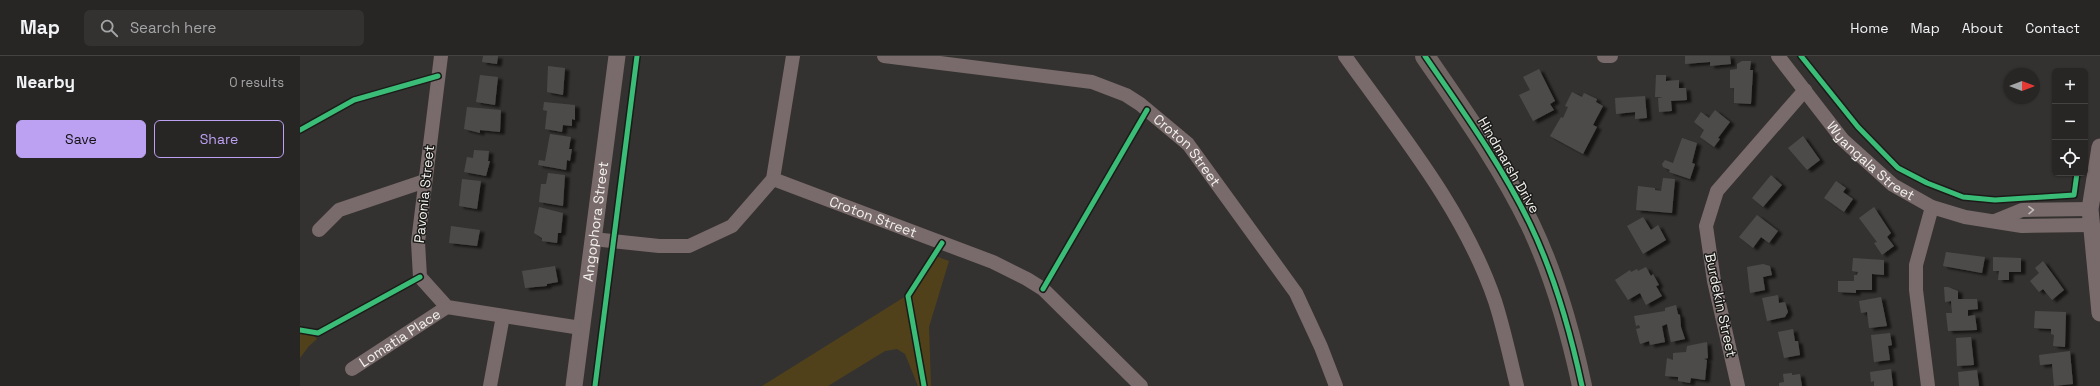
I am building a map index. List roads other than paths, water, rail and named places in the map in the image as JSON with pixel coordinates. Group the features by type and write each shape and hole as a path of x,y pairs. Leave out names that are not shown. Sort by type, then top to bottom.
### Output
{"main road":[{"name":"Hindmarsh Drive","path":"1425,56 1503,173 1530,224 1552,275 1570,331 1582,386"}],"street":[{"name":"Pavonia Street","path":"441,56 424,181 418,242 420,277 447,307"},
{"name":"Angophora Street","path":"574,386 617,56"},
{"path":"593,239 659,246 689,246 732,226 773,179 793,56"},
{"name":"Croton Street","path":"884,56 1092,82 1126,95 1140,104 1188,144 1292,287 1321,347 1336,386"},
{"path":"1345,56 1438,186 1461,226 1494,300 1517,386"},
{"path":"1604,56 1611,56"},
{"name":"Wyangala Street","path":"1778,56 1843,140 1893,186 1932,207 1965,218 2022,226 2090,217"},
{"name":"Burdekin Street","path":"1738,386 1714,281 1706,226 1716,191 1805,90"},
{"path":"2100,147 2090,217 2100,313"},
{"name":"Croton Street","path":"773,179 993,262 1027,278 1043,289 1141,386"},
{"path":"319,230 339,210 424,181"},
{"path":"1928,386 1916,290 1916,265 1932,207"},
{"path":"447,307 581,328"},
{"name":"Lomatia Place","path":"352,369 447,307"},
{"path":"490,386 503,316"}]}
